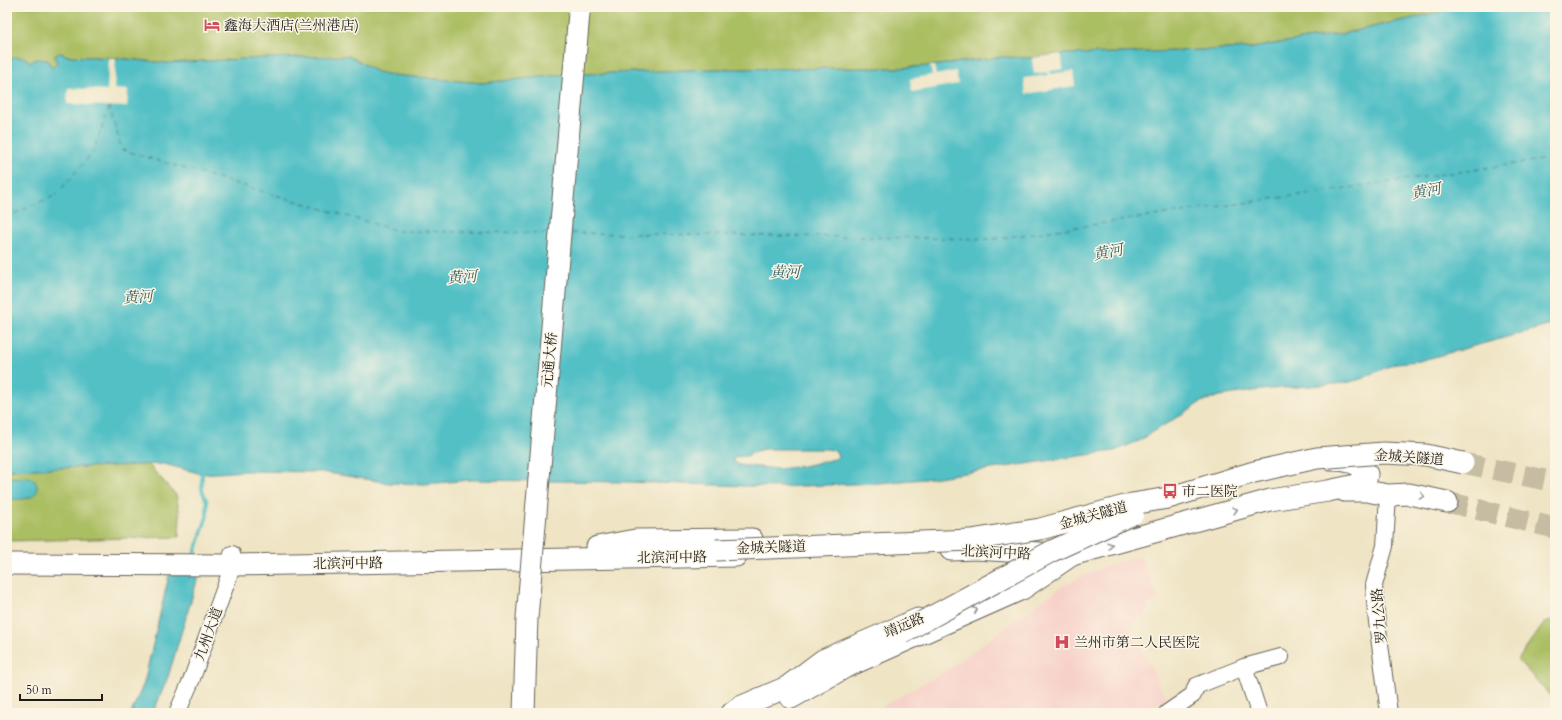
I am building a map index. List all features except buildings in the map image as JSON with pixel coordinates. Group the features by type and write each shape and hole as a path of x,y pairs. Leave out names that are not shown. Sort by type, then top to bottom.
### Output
{"main road":[{"name":"元通大桥","path":"524,713 528,610 579,10"},
{"name":"金城关隧道","path":"598,547 716,550 970,540 1040,529 1132,504 1168,498 1254,472 1318,458 1384,453 1426,455 1463,462"},
{"path":"598,547 634,540 972,538 1077,522 1159,501 1293,457 1343,460 1360,465 1367,474 1366,480 1356,485 1328,492"},
{"path":"1328,492 1366,491 1388,495 1410,494 1447,502"},
{"name":"北滨河中路","path":"7,553 205,560 598,559 976,549 1072,555 1270,500 1328,492"},
{"path":"787,688 902,633 1052,551 1168,498"},
{"path":"1072,555 1077,522"},
{"name":"靖远路","path":"732,713 740,708 787,688 823,660 960,601 1040,554 1077,522"},
{"name":"北滨河中路","path":"232,560 469,548 598,547"},
{"name":"靖远路","path":"764,713 844,668 1022,589 1072,555"},
{"name":"北滨河中路","path":"7,564 179,559"}],"street":[{"name":"罗九公路","path":"1388,495 1385,546 1374,585 1376,614 1389,713"},
{"name":"九州大道","path":"177,713 191,681 232,560"},
{"path":"1167,713 1193,695 1196,686 1244,667 1281,657"},
{"path":"1244,667 1258,713"}],"shaded area":[{"name":"兰州市第二人民医院","path":"1140,556 1159,598 1147,605 1150,610 1129,626 1167,699 1149,713 871,713 950,668 1064,585 1100,568"}],"green space":[{"path":"7,7 1462,7 1341,34 1253,48 1061,54 1032,58 1002,57 930,66 898,68 712,69 561,75 482,83 391,75 377,72 347,56 167,63 116,58 68,56 61,53 55,56 57,63 53,67 50,66 48,61 35,60 30,63 27,59 12,58 7,60"},
{"path":"148,464 176,495 180,515 179,537 7,541 7,470"},
{"path":"1555,619 1555,701 1518,660 1545,622"}],"water":[{"name":"黄河","path":"1462,7 1555,7 1555,324 1419,361 1396,363 1361,379 1346,383 1260,390 1220,396 1201,402 1139,441 1114,451 924,479 880,483 776,487 624,482 470,480 425,484 389,483 322,472 246,471 202,474 164,464 7,470 7,60 11,60 14,57 26,58 30,63 36,59 48,60 50,66 53,67 57,63 55,55 61,53 68,56 116,58 167,63 347,56 377,72 391,75 482,83 561,75 712,69 898,68 930,66 1002,57 1032,58 1061,54 1253,48 1341,34","holes":["764,449 828,449 836,451 838,456 835,459 803,466 779,469 739,465 733,461 734,457 747,456"]},
{"path":"29,477 37,485 34,495 26,499 7,499 7,478"},
{"path":"199,574 168,677 153,713 131,713 144,683 169,575"}],"pier":[{"path":"1061,54 1063,69 1050,71 1051,74 1073,71 1075,86 1026,94 1024,78 1048,75 1047,72 1034,74 1032,58"},
{"path":"109,58 116,58 114,89 128,90 127,107 67,104 68,88 107,90"},
{"path":"930,66 934,66 936,75 956,71 958,84 912,92 910,79 932,75"}],"waterway":[{"path":"193,559 207,516 207,502 202,490 202,470"}],"ferry route":[{"path":"109,106 122,150 398,231 550,233"},
{"path":"7,217 56,195 93,152 109,107"},
{"path":"571,233 994,239 1555,158"}],"tunnel":[{"path":"1463,463 1555,482"},
{"path":"1447,502 1555,528"}],"place":[{"name":"鑫海大酒店(兰州港店)","path":"212,25"},
{"name":"市二医院","path":"1170,491"},
{"name":"兰州市第二人民医院","path":"1062,642"}]}
